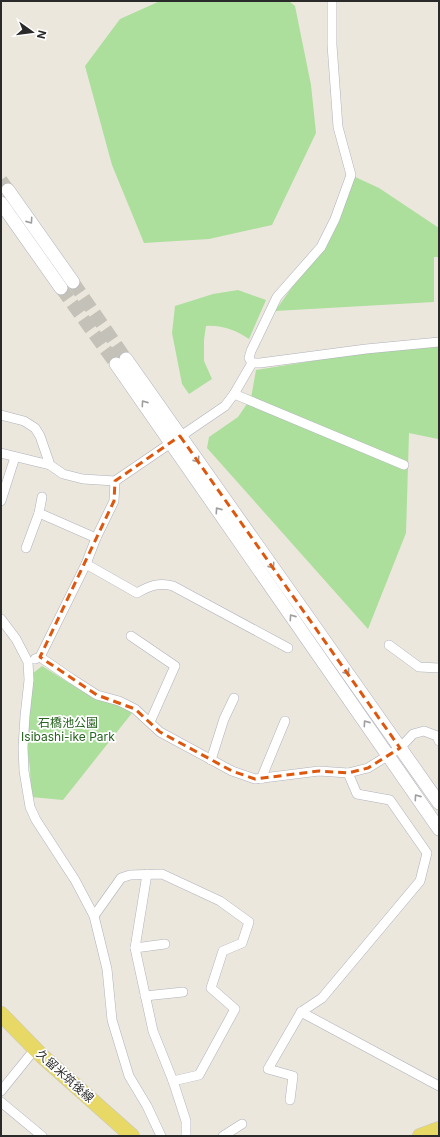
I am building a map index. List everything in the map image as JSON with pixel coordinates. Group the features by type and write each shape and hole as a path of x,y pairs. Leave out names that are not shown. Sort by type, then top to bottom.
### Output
{"main road":[{"name":"久留米筑後線","path":"1,1014 35,1049 132,1136"},
{"path":"420,1136 439,1129"}],"street":[{"path":"252,363 249,358 251,351 277,297 321,247 334,219 351,175 338,127 332,45 332,1"},
{"path":"1,203 67,285 8,190"},
{"path":"252,363 366,348 439,342"},
{"path":"121,362 439,803"},
{"path":"1,453 50,465 63,474 83,480 114,481 225,406 234,394 252,363"},
{"path":"234,394 404,465"},
{"path":"1,415 24,421 35,428 40,436 50,465"},
{"path":"176,439 388,756 439,829"},
{"path":"1,501 15,457"},
{"path":"28,662 40,657 86,564 96,538 114,501 114,481"},
{"path":"26,548 39,513 42,497"},
{"path":"39,513 96,538"},
{"path":"86,564 137,592 152,585 165,584 173,586 288,648"},
{"path":"1,619 16,639 28,662 23,747 24,771 30,807 36,820 75,880 94,916 107,969 112,1020 129,1076 147,1106 161,1136"},
{"path":"131,636 175,666 150,722"},
{"path":"389,645 419,667 439,668"},
{"path":"40,657 97,695 119,701 135,709 160,732 232,771 255,779 319,771 348,773 368,768 388,756 400,748 412,734 424,731 437,736 439,741"},
{"path":"211,760 224,719 234,698"},
{"path":"261,779 285,721"},
{"path":"290,1100 293,1076 268,1069 301,1012 322,998 420,881 427,853 390,800 358,794 348,773"},
{"path":"147,874 135,948 153,1031 173,1081 186,1120 186,1136"},
{"path":"94,916 121,878 130,875 162,874 220,901 249,922 242,943 223,951 211,988 235,1009 199,1075 173,1081"},
{"path":"135,948 165,944"},
{"path":"145,996 183,992"},
{"path":"301,1012 439,1086"},
{"path":"1,1091 35,1049"},
{"path":"1,1102 42,1136"},
{"path":"223,1136 242,1124"}],"highlighted area":[{"path":"180,436 400,748 368,768 348,773 319,771 255,779 232,771 160,732 135,709 97,695 40,657 114,501 115,481"}],"green space":[{"path":"160,1 289,1 295,6 311,85 316,133 272,225 209,239 144,243 112,165 85,66 120,19"},
{"path":"351,175 379,188 439,228 439,257 434,257 434,302 275,311 321,247"},
{"path":"238,290 266,300 249,339 228,329 218,326 206,326 204,361 212,379 189,394 182,384 172,333 175,306 213,294"},
{"path":"437,341 439,342 438,439 409,433 406,533 368,629 207,448 209,437 238,417 251,398 256,370"},
{"name":"石橋池公園 Isibashi-ike Park","path":"42,666 93,698 122,707 132,713 63,800 31,797 30,768 27,748 32,674"}],"tunnel":[{"path":"1,180 8,190"},
{"path":"73,282 126,359"},
{"path":"61,288 116,364"}]}
